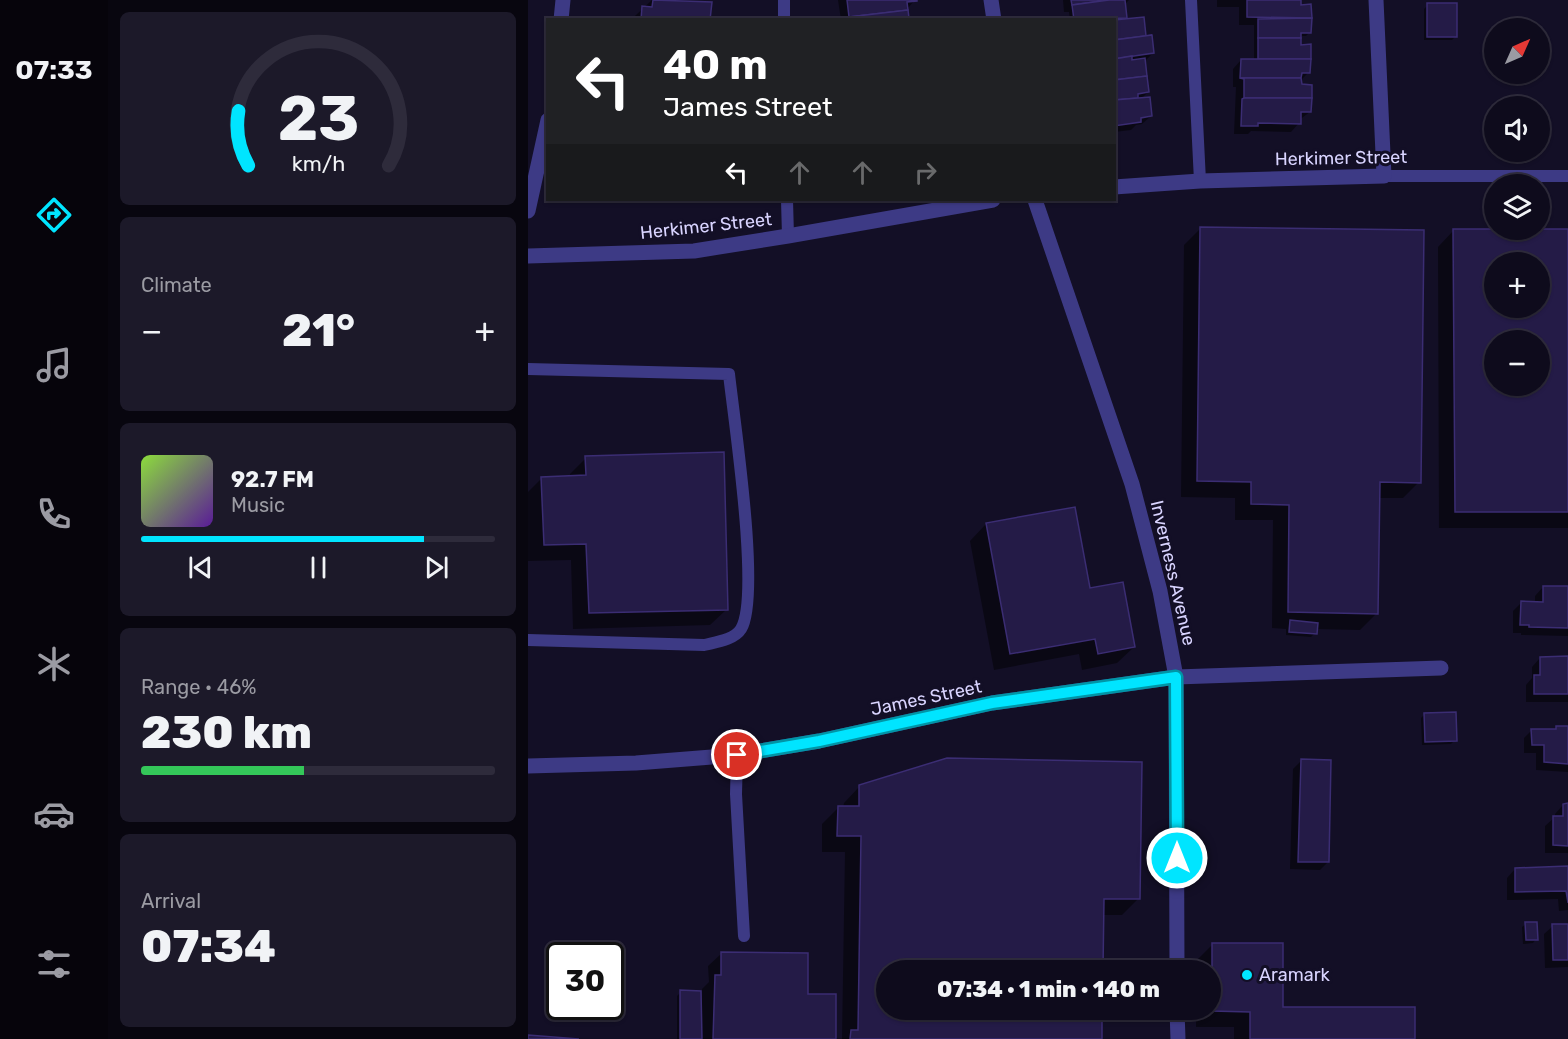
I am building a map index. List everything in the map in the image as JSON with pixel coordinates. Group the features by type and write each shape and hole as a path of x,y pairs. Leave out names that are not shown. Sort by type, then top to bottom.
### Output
{"street":[{"path":"561,18 563,0"},
{"path":"991,0 994,18"},
{"path":"1376,0 1384,176"},
{"path":"528,211 546,129"},
{"name":"Herkimer Street","path":"1116,187 1200,181 1384,176"},
{"name":"Herkimer Street","path":"528,256 694,251 987,201"},
{"name":"Inverness Avenue","path":"1035,201 1132,484 1160,591 1176,677 1177,960"},
{"name":"James Street","path":"528,766 636,763 737,755 819,741 992,703 1176,677 1441,668"},
{"path":"1177,1020 1178,1039"}],"lane":[{"path":"784,0 784,18"},
{"path":"1191,0 1200,181"},
{"name":"Herkimer Street","path":"1384,176 1568,176"},
{"path":"787,201 788,236"},
{"path":"528,369 729,374 748,554 746,618 739,632 723,640 704,645 528,640"},
{"path":"737,755 736,794 744,936"}],"building":[{"path":"653,0 712,2 710,18 641,18 642,6 652,7"},
{"path":"847,0 917,1 907,2 908,10 849,17"},
{"path":"1071,0 1109,0 1072,5"},
{"path":"1125,0 1127,18 1074,18 1072,5"},
{"path":"1247,0 1301,0 1301,5 1311,4 1312,18 1247,17"},
{"path":"1427,3 1457,3 1457,37 1427,37"},
{"path":"908,10 909,18 849,18"},
{"path":"1144,17 1146,36 1116,40 1116,20"},
{"path":"1312,18 1311,33 1301,33 1301,38 1258,38 1258,19"},
{"path":"1152,35 1154,53 1116,59 1116,40"},
{"path":"1258,38 1301,38 1301,45 1311,44 1311,59 1258,59"},
{"path":"1132,56 1132,60 1145,58 1147,76 1116,80 1116,59"},
{"path":"1241,59 1311,59 1310,73 1302,73 1301,78 1240,78"},
{"path":"1147,76 1149,92 1138,94 1138,98 1116,100 1116,80"},
{"path":"1240,78 1301,78 1302,84 1312,85 1312,98 1244,98 1244,79"},
{"path":"1150,97 1152,116 1141,118 1141,122 1116,126 1116,100"},
{"path":"1312,98 1311,112 1301,112 1301,124 1258,123 1258,126 1241,126 1242,99"},
{"path":"1200,227 1424,230 1421,483 1380,482 1378,614 1288,612 1289,505 1251,504 1251,482 1197,481"},
{"path":"1453,229 1484,229 1484,240 1550,240 1550,229 1568,229 1568,512 1455,512"},
{"path":"724,452 728,610 589,613 586,544 544,545 541,477 586,475 585,456"},
{"path":"1075,507 1090,588 1123,582 1135,647 1098,654 1095,639 1010,654 986,523"},
{"path":"1543,586 1568,586 1568,628 1520,625 1521,601 1543,602"},
{"path":"1290,620 1318,623 1317,634 1289,632"},
{"path":"1568,656 1568,694 1534,694 1534,675 1540,675 1540,657"},
{"path":"1456,712 1457,741 1425,742 1424,713"},
{"path":"1556,726 1568,726 1568,764 1544,762 1544,745 1532,745 1531,729 1556,729"},
{"path":"947,758 1142,762 1140,899 1104,899 1103,960 876,960 876,1020 1102,1020 1102,1039 850,1039 851,1030 858,1030 861,836 837,836 838,806 859,806 859,785"},
{"path":"1301,759 1331,760 1329,862 1298,862"},
{"path":"1568,803 1568,846 1553,845 1553,816 1563,816 1563,804"},
{"path":"1568,866 1568,903 1566,891 1515,892 1515,868"},
{"path":"1525,922 1537,922 1538,940 1526,940"},
{"path":"1552,924 1568,924 1568,960 1553,960"},
{"name":"Aramark","path":"1212,943 1283,943 1283,1007 1415,1007 1415,1039 1250,1039 1250,1012 1221,1011 1221,960 1212,960"},
{"path":"721,952 808,953 808,994 836,994 836,1039 713,1039 715,975 721,975"},
{"path":"680,990 701,991 702,1039 680,1039"},
{"path":"528,1035 579,1039 528,1039"}],"place":[{"name":"Aramark","path":"1247,975"}],"route":[{"path":"737,755 819,741 992,703 1176,677 1177,858"}]}
